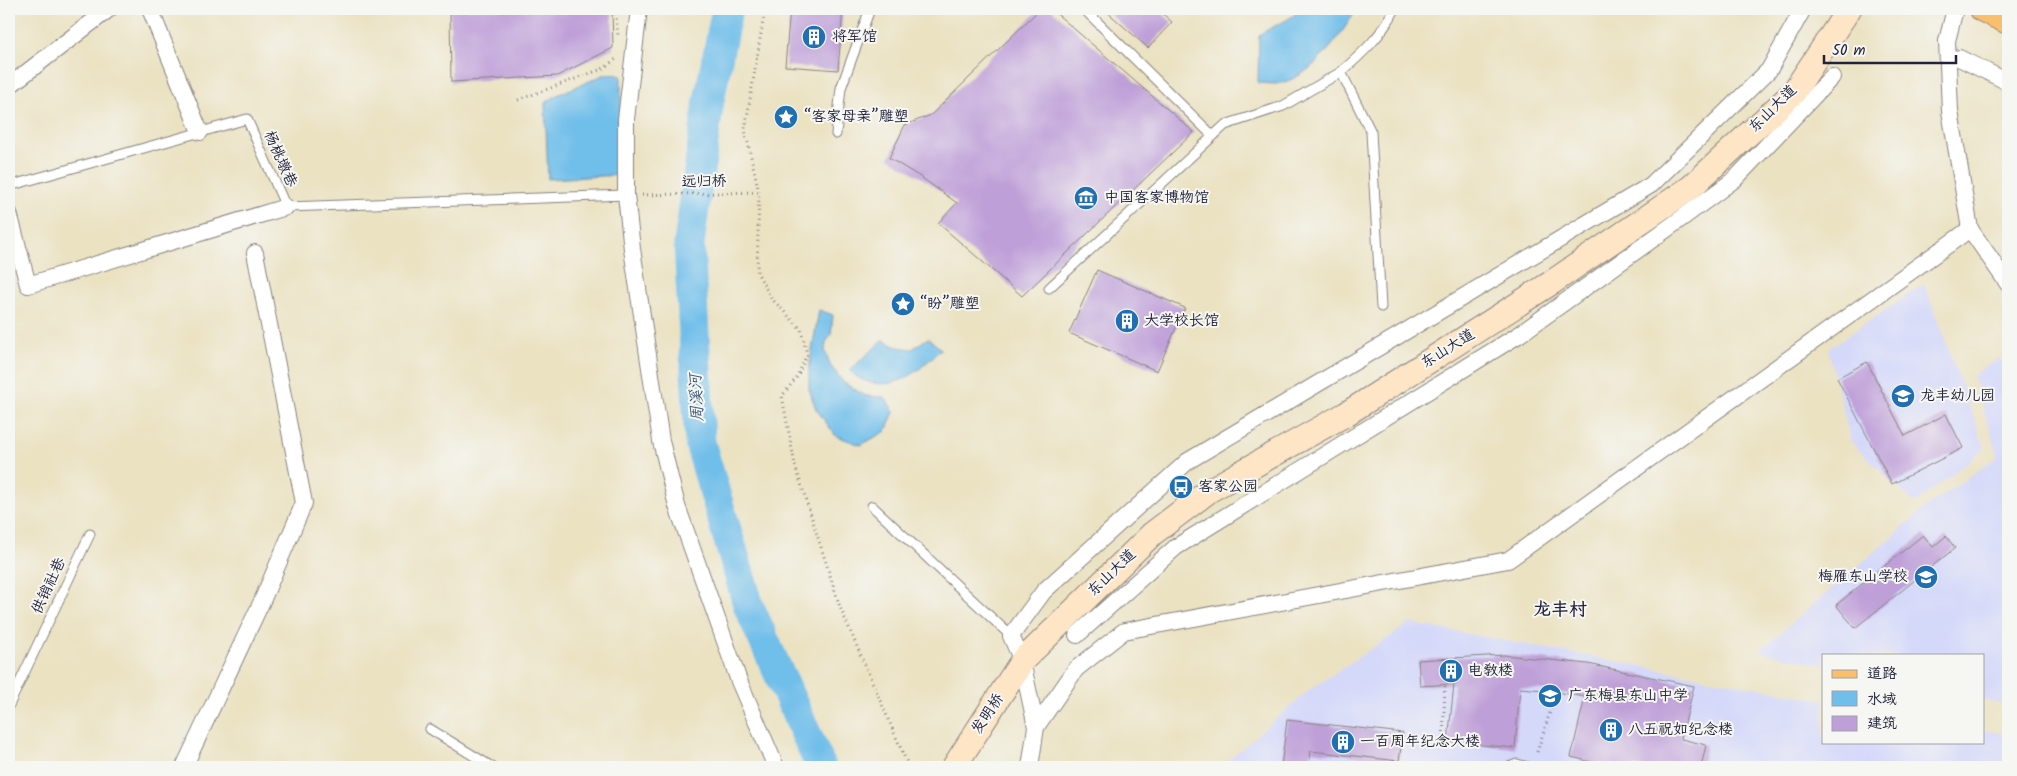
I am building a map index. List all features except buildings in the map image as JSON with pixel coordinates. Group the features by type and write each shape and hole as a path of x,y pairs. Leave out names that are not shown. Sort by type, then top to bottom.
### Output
{"main road":[{"name":"东山大道","path":"1022,661 1152,534 1210,490 1354,408 1551,284 1690,188 1793,93 1849,9"},
{"path":"1983,9 2008,21"},
{"name":"发明桥","path":"954,767 1022,661"}],"street":[{"path":"9,86 109,9"},
{"path":"150,9 200,132"},
{"path":"639,9 626,119 626,195 661,441 678,506 739,681 776,767"},
{"path":"1030,767 1036,727 1022,661 1011,636 1044,591 1188,461 1651,185 1769,70 1802,9"},
{"path":"1955,9 1947,42 1950,112 1970,229 2008,284"},
{"path":"1959,58 2008,82"},
{"path":"1077,635 1176,546 1520,334 1735,179 1832,77"},
{"path":"9,213 28,285 286,207"},
{"path":"1036,727 1076,669 1124,631 1508,560 1970,229"},
{"path":"184,767 262,601 304,504 255,253"}],"lane":[{"path":"836,134 841,88 870,9"},
{"path":"1084,9 1213,136"},
{"path":"1049,288 1225,125 1283,106 1341,72 1364,53 1386,26 1395,9"},
{"path":"1341,72 1371,132 1381,307"},
{"name":"杨桃墩巷","path":"9,186 247,119 286,207 626,195"},
{"path":"872,506 1011,636"},
{"name":"供销社巷","path":"9,705 90,534"},
{"path":"430,729 492,767"},
{"path":"1509,767 1517,764 1528,767"}],"path":[{"path":"616,9 618,38"},
{"path":"765,9 745,130 759,192 758,272 771,298 801,329 807,354 798,377 782,396 795,465 840,607 908,765"},
{"path":"518,100 602,69 620,56"},
{"name":"远归桥","path":"649,195 759,192"},
{"path":"1443,742 1445,685"},
{"path":"1536,752 1551,709"}],"shaded area":[{"name":"龙丰幼儿园","path":"1924,284 1985,448 1915,504 1851,442 1828,349"},
{"name":"梅雁东山学校","path":"1999,358 2008,367 2008,706 1984,700 1984,654 1822,654 1822,665 1759,651 1930,504 1998,456 1973,375"},
{"name":"广东梅县东山中学","path":"1410,623 1822,700 1822,744 1984,744 1984,730 2008,735 2008,767 1220,767 1308,691"}],"water":[{"path":"1300,9 1357,9 1325,53 1305,72 1281,83 1258,83 1259,35 1293,16"},
{"path":"606,74 621,75 620,175 548,179 545,103 557,95"},
{"path":"819,310 833,315 831,335 826,342 825,351 830,365 844,383 866,396 885,397 894,412 886,431 861,445 836,436 816,409 809,389 809,367"},
{"path":"928,338 941,349 919,369 904,379 896,382 871,383 856,376 850,370 883,340 897,347 912,349"}],"waterway":[{"name":"周溪河","path":"727,9 709,100 689,244 700,443 749,607 821,767"}],"place":[{"name":"将军馆","path":"814,37"},
{"name":"“客家母亲”雕塑","path":"786,117"},
{"name":"中国客家博物馆","path":"1086,198"},
{"name":"“盼”雕塑","path":"903,304"},
{"name":"大学校长馆","path":"1127,321"},
{"name":"龙丰幼儿园","path":"1903,396"},
{"name":"客家公园","path":"1181,487"},
{"name":"梅雁东山学校","path":"1926,577"},
{"name":"电教楼","path":"1451,671"},
{"name":"广东梅县东山中学","path":"1550,696"},
{"name":"八五祝如纪念楼","path":"1611,730"},
{"name":"一百周年纪念大楼","path":"1343,742"}],"district":[{"name":"龙丰村","path":"1560,610"}]}
